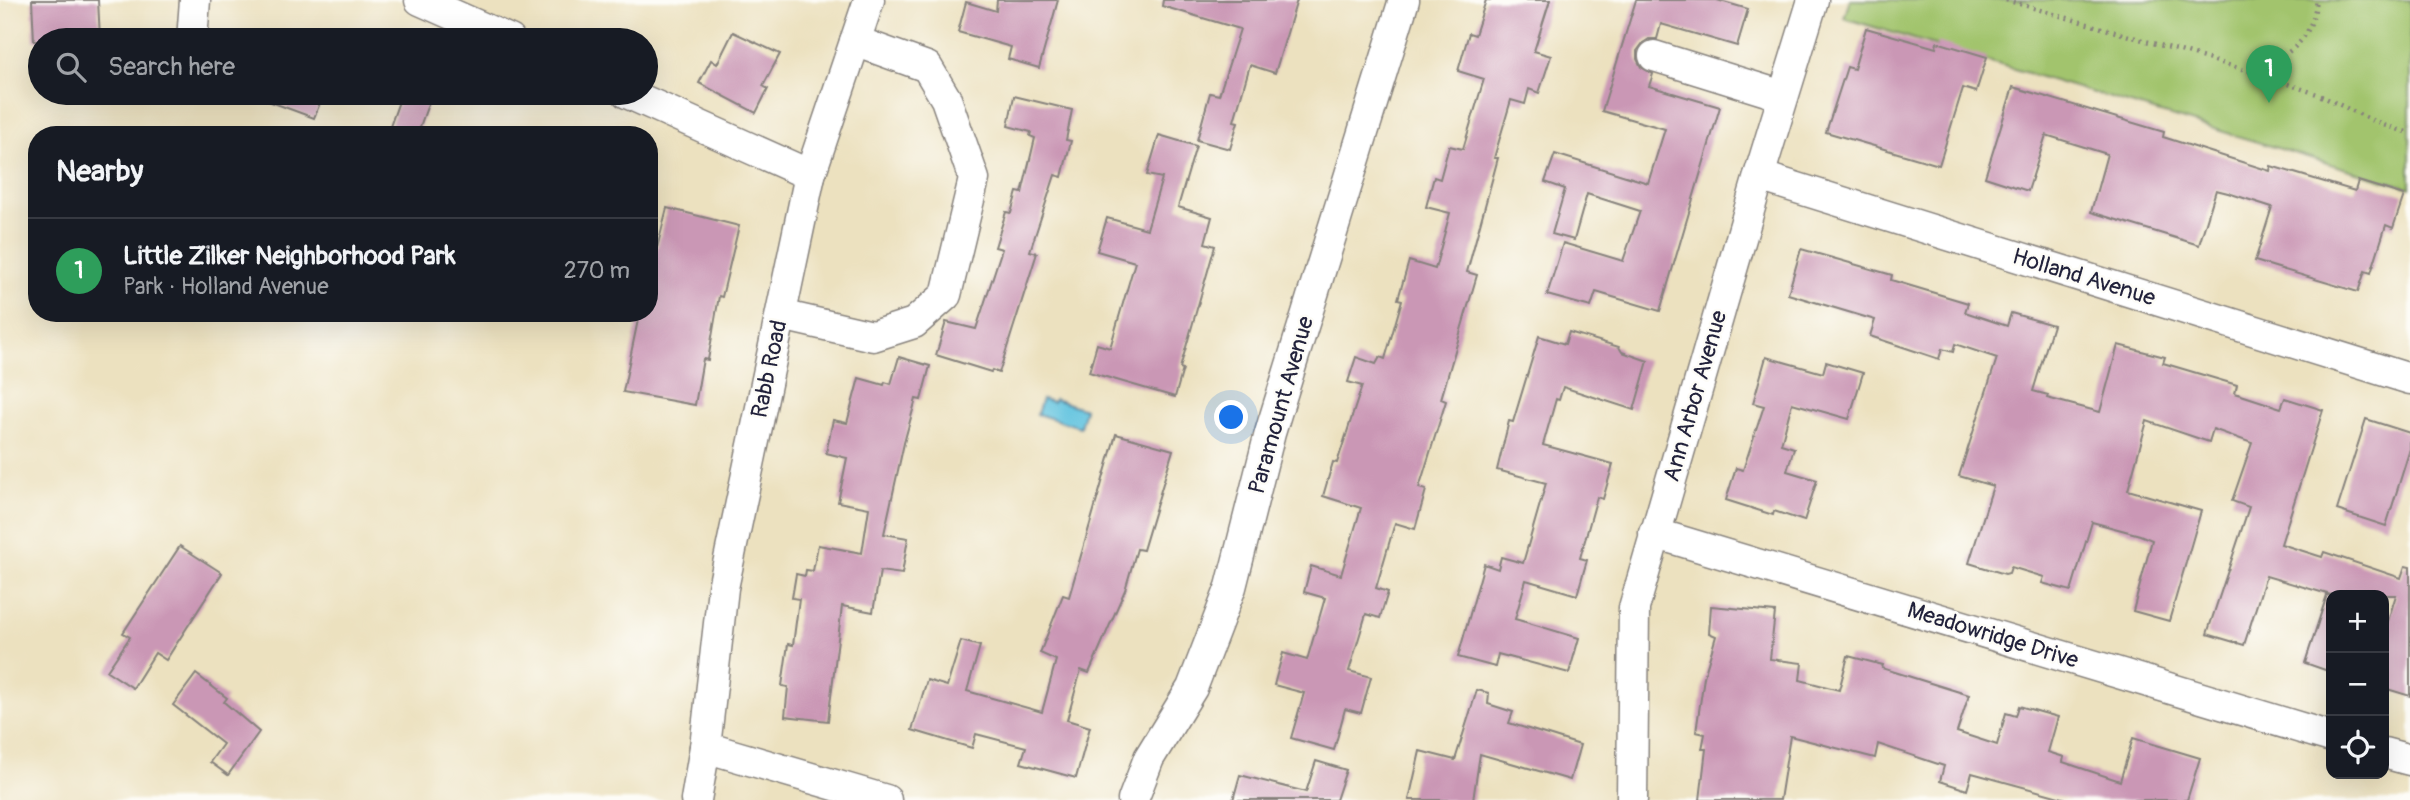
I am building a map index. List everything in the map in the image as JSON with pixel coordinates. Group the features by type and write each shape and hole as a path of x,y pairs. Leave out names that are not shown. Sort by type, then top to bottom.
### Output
{"street":[{"path":"193,28 195,0"},
{"path":"420,0 483,28"},
{"name":"Rabb Road","path":"696,800 705,747 723,588 810,175 869,0"},
{"name":"Paramount Avenue","path":"1133,800 1149,758 1192,688 1231,587 1270,433 1404,0"},
{"name":"Ann Arbor Avenue","path":"1632,800 1634,608 1813,0"},
{"path":"780,315 873,336 914,323 946,295 974,179 946,99 927,67 855,41"},
{"path":"1654,56 1783,96"},
{"path":"654,105 810,175"},
{"name":"Holland Avenue","path":"1759,176 2410,379"},
{"name":"Meadowridge Drive","path":"1654,533 2326,735"},
{"path":"705,747 886,800"},
{"path":"2389,754 2410,760"}],"path":[{"path":"2006,0 2252,72 2317,94 2380,124 2410,134"},
{"path":"2252,72 2285,55 2303,40 2313,21 2317,0"}],"green space":[{"path":"1850,0 2410,0 2410,188 1844,18"}],"water":[{"path":"1042,399 1053,402 1054,399 1085,409 1080,427 1037,414"}],"building":[{"path":"32,0 98,0 99,28 33,28"},
{"path":"997,0 1058,0 1039,68 1008,59 1011,47 958,32 966,2 996,11"},
{"path":"1163,0 1297,0 1275,73 1250,65 1234,121 1238,122 1230,149 1197,140 1210,93 1219,95 1240,29 1162,6"},
{"path":"1486,0 1550,0 1534,51 1551,56 1539,93 1529,89 1525,104 1511,100 1467,272 1477,275 1441,399 1446,401 1419,488 1426,490 1415,529 1395,523 1376,588 1388,592 1380,618 1366,614 1349,671 1371,677 1361,713 1345,709 1334,750 1291,738 1304,693 1274,685 1283,653 1307,660 1325,598 1304,592 1311,566 1341,575 1361,508 1323,496 1333,462 1337,463 1362,386 1348,382 1356,357 1376,364 1380,357 1385,359 1402,300 1398,299 1409,261 1435,269 1450,213 1426,207 1434,177 1440,179 1449,146 1463,149 1484,79 1458,71 1469,33 1475,35"},
{"path":"1636,0 1717,0 1748,9 1737,46 1661,24 1657,39 1649,39 1637,51 1641,67 1653,74 1649,86 1720,107 1660,311 1596,292 1591,307 1547,295 1563,243 1623,261 1640,211 1587,194 1574,240 1552,234 1565,189 1545,182 1555,154 1648,183 1665,129 1602,111"},
{"path":"1866,28 1936,48 1937,42 1987,57 1976,92 1963,88 1939,165 1826,132 1847,67 1854,69"},
{"path":"733,32 780,54 763,86 768,89 756,113 699,83 711,60 717,64"},
{"path":"2013,87 2164,132 2163,137 2270,171 2271,166 2355,191 2358,181 2404,195 2393,228 2386,225 2371,273 2365,271 2358,292 2255,261 2272,207 2228,193 2216,190 2199,245 2091,212 2107,154 2046,135 2028,191 1985,177"},
{"path":"1014,96 1072,110 1066,140 1071,141 1062,177 1055,175 1030,251 1037,253 999,373 936,355 946,322 976,329 1002,249 995,247 1006,212 1011,213 1017,192 1022,193 1035,138 1030,136 1031,132 1008,126"},
{"path":"279,105 319,105 314,118"},
{"path":"398,105 428,105 420,126 390,126"},
{"path":"1159,135 1196,146 1178,207 1212,217 1205,243 1215,246 1180,368 1183,369 1175,397 1089,372 1097,344 1110,348 1135,262 1097,251 1107,218 1147,229 1162,178 1147,175"},
{"path":"667,208 739,226 722,297 719,296 708,360 703,359 695,405 623,392 638,322 658,322 658,244"},
{"path":"1801,249 1892,275 1891,280 1968,303 1965,312 2007,326 2011,313 2053,325 2033,391 2048,395 2047,398 2100,412 2118,345 2165,357 2163,363 2237,385 2235,393 2281,408 2285,398 2323,410 2281,544 2322,557 2324,552 2401,578 2405,566 2410,567 2410,696 2389,690 2389,618 2396,595 2389,595 2389,590 2326,590 2326,594 2266,576 2244,645 2207,634 2249,507 2232,501 2252,443 2213,429 2209,442 2147,421 2128,490 2201,511 2169,621 2133,611 2152,540 2140,535 2092,522 2071,591 2042,583 2044,577 2011,567 2009,573 2005,574 1969,563 1993,486 1959,476 1997,358 1955,344 1953,352 1942,349 1939,359 1870,336 1875,320 1788,294"},
{"path":"1569,332 1619,347 1622,352 1648,361 1634,410 1563,387 1559,400 1556,399 1543,445 1613,464 1603,499 1597,497 1580,558 1587,560 1577,595 1526,580 1515,619 1579,638 1569,673 1498,654 1495,667 1458,657 1484,564 1498,569 1501,557 1523,563 1546,483 1497,470 1509,421 1513,422 1539,336 1565,344"},
{"path":"899,357 930,366 921,400 916,399 884,534 908,538 902,574 880,571 873,612 842,606 828,721 785,716 788,687 782,686 788,644 793,645 799,599 792,598 796,574 805,576 806,570 813,571 818,545 862,553 869,508 838,502 847,458 826,453 833,420 847,423 859,378 884,385 885,382 891,384"},
{"path":"1766,357 1823,373 1826,362 1863,373 1849,419 1792,403 1781,444 1794,448 1787,471 1817,480 1804,521 1774,511 1773,515 1726,500 1736,468 1743,470 1764,406 1753,403"},
{"path":"2366,419 2410,433 2410,449 2386,526 2337,510"},
{"path":"1116,434 1173,450 1143,550 1137,549 1125,590 1089,673 1081,670 1067,720 1090,727 1076,778 1021,763 1026,747 976,734 972,748 912,730 927,680 947,686 961,641 980,646 967,691 1042,712 1056,660 1040,653 1063,595 1069,597"},
{"path":"180,546 222,573 166,660 155,653 133,688 107,671 130,637 123,633"},
{"path":"2326,598 2326,670 2305,663"},
{"path":"1711,606 1775,612 1770,659 1802,663 1800,680 1839,690 1848,656 1883,665 1882,668 1969,695 1957,732 1997,745 2006,713 2016,716 2019,706 2058,717 2048,752 2064,757 2063,762 2120,781 2133,738 2200,758 2187,800 2070,800 1972,773 1967,790 1940,781 1944,766 1878,744 1875,758 1790,736 1780,800 1700,800 1706,749 1702,749 1705,734 1696,732 1704,677 1716,636 1709,633"},
{"path":"196,674 227,698 224,702 259,732 228,775 210,762 223,744 173,705"},
{"path":"1477,690 1489,693 1488,704 1513,712 1509,723 1580,745 1570,780 1480,754 1473,800 1409,800 1420,751 1455,760"},
{"path":"1316,761 1346,770 1336,800 1233,800 1240,775 1306,792"}],"place":[{"name":"Little Zilker Neighborhood Park","path":"2269,103"}]}
